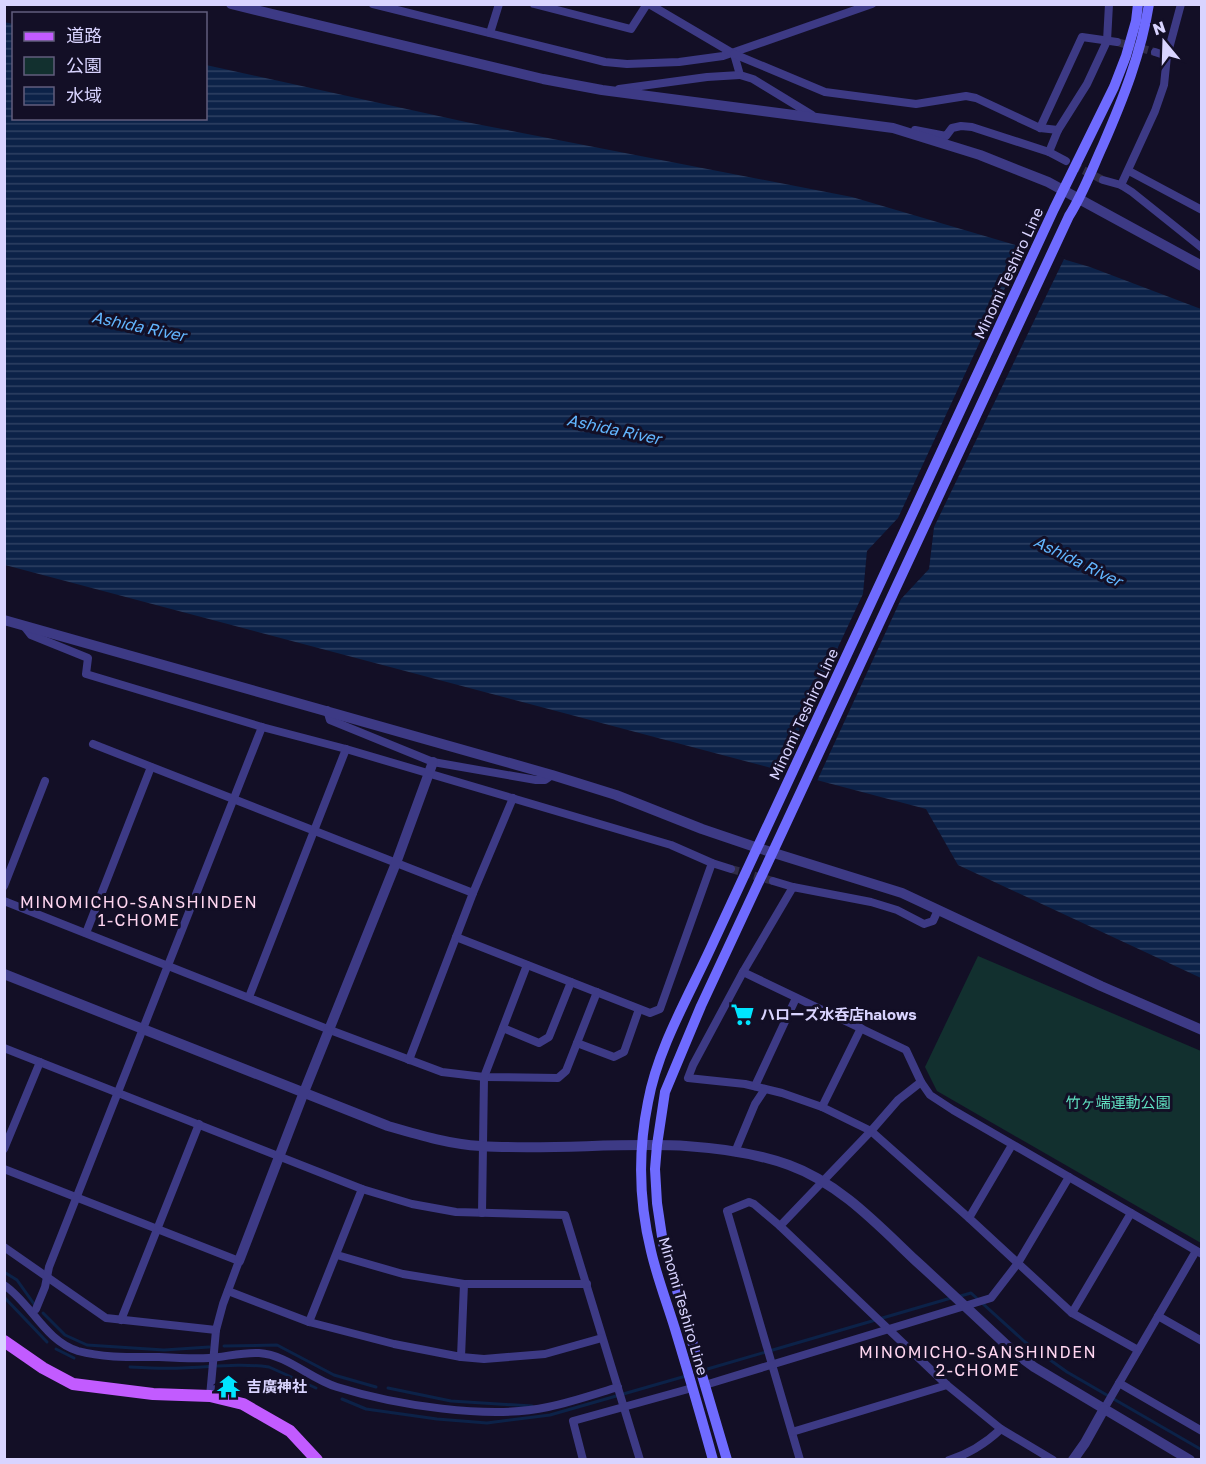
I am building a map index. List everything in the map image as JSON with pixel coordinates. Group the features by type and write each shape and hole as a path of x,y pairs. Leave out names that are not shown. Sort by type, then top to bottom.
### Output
{"main road":[{"name":"Minomi Teshiro Line","path":"713,1460 651,1250 640,1168 648,1101 666,1046 1054,209 1114,87 1126,57 1136,21 1138,4"},
{"name":"Minomi Teshiro Line","path":"727,1460 663,1243 657,1203 657,1145 666,1092 682,1048 781,831 1079,199 1125,94 1136,62 1149,4"},
{"path":"4,1341 44,1368 74,1384 153,1394 210,1395 243,1404 290,1431 317,1460"}],"street":[{"path":"231,4 543,79 602,90 946,136 952,128 962,126 1049,152 1066,161"},
{"path":"374,4 605,62 627,64 679,62 734,54 758,43 872,4"},
{"path":"490,33 499,4"},
{"path":"534,4 631,29 648,4 734,54 825,92 916,104 966,96 976,98 1040,128 1058,130"},
{"path":"1049,152 1058,130 1087,84 1107,41 1109,4"},
{"path":"1121,185 1161,94 1167,56 1181,4"},
{"path":"1040,128 1082,37 1117,42"},
{"path":"1155,52 1167,56"},
{"path":"734,54 740,75"},
{"path":"602,90 740,75 753,79 816,118"},
{"path":"893,128 1012,166 1048,182 1202,266"},
{"path":"1129,171 1202,210"},
{"path":"1103,180 1121,185 1202,248"},
{"path":"4,620 552,775 616,795 758,848 902,892 1101,986 1202,1030"},
{"path":"23,625 31,635 88,658 86,674 262,727 432,768 537,780 545,780 552,775"},
{"path":"327,710 330,720 432,768 513,798 671,845 731,869"},
{"path":"36,1309 77,1198 262,727"},
{"path":"93,744 473,893"},
{"path":"249,997 346,748"},
{"path":"86,933 151,767"},
{"path":"210,1395 216,1330 228,1291 432,768"},
{"path":"4,886 45,781"},
{"path":"409,1060 473,893 513,798"},
{"path":"456,937 650,1013 660,1009 712,863"},
{"path":"773,881 872,902 897,910 924,924 933,921 938,910"},
{"path":"793,887 743,972 688,1078 755,1086 822,1107 871,1131 1072,1313 1138,1350"},
{"path":"4,900 330,1030 442,1072 484,1077 558,1078 566,1071 597,992"},
{"path":"482,1213 484,1077 527,965"},
{"path":"743,972 906,1050 921,1082 930,1095 1012,1145 1199,1252 1158,1316 1086,1443 1073,1460"},
{"path":"4,974 388,1126 448,1143 483,1146 709,1147 790,1166 822,1182 867,1215 948,1291 966,1304 1015,1353 1034,1367 1106,1405 1190,1460"},
{"path":"503,1028 539,1043 549,1037 571,982"},
{"path":"755,1086 796,998"},
{"path":"577,1043 614,1057 624,1052 639,1009"},
{"path":"822,1107 861,1028"},
{"path":"4,1048 362,1189 412,1204 456,1212 566,1215 640,1460"},
{"path":"4,1149 40,1062"},
{"path":"780,1227 898,1100 921,1082"},
{"path":"735,1152 755,1104 765,1089"},
{"path":"122,1320 199,1124"},
{"path":"969,1218 1012,1145"},
{"path":"4,1169 239,1261"},
{"path":"704,1382 991,1298 1018,1263 1069,1177"},
{"path":"309,1322 362,1189"},
{"path":"800,1460 727,1211 749,1202 780,1227 947,1384 1001,1429 1053,1460"},
{"path":"1072,1313 1131,1213"},
{"path":"4,1247 106,1318 216,1330"},
{"path":"337,1255 402,1274 464,1284 587,1284"},
{"path":"4,1284 13,1290 27,1309 56,1339 76,1350 104,1356 213,1364 259,1353 278,1357 333,1386 369,1396 462,1410 521,1410 547,1407 619,1388"},
{"path":"461,1357 464,1284"},
{"path":"228,1291 309,1322 394,1344 461,1357 484,1359 545,1354 602,1338"},
{"path":"1158,1316 1202,1341"},
{"path":"792,1432 947,1384"},
{"path":"583,1460 573,1421 692,1385"},
{"path":"1117,1387 1202,1431"},
{"path":"949,1460 962,1456 979,1446 1001,1429"}],"green space":[{"name":"竹ヶ端運動公園","path":"978,956 1201,1051 1201,1243 937,1091 925,1067"}],"water":[{"name":"Ashida River","path":"4,22 12,24 12,120 207,120 207,65 466,122 852,197 1090,267 1201,309 1201,978 958,865 926,809 5,565"}],"pier":[{"path":"1025,245 1065,257 934,527 929,569 901,599 816,783 779,773 863,594 867,551 898,518"}],"waterway":[{"path":"4,1272 17,1280 34,1304"},
{"path":"957,1297 971,1293 1025,1342 1067,1372 1202,1450"},
{"path":"4,1297 47,1342"},
{"path":"704,1370 951,1298"},
{"path":"43,1313 65,1335 87,1345 164,1350 209,1347"},
{"path":"224,1346 277,1345 334,1375 376,1387"},
{"path":"56,1349 74,1358"},
{"path":"130,1367 236,1365 269,1367 316,1388"},
{"path":"342,1399 366,1409 487,1423 550,1415 686,1376"},
{"path":"388,1388 451,1401 532,1406"}],"tunnel":[{"path":"1117,42 1155,52"},
{"path":"1073,165 1103,180"},
{"path":"731,869 773,881"}],"place":[{"name":"ハローズ水呑店halows","path":"742,1014"},
{"name":"吉廣神社","path":"229,1386"}],"district":[{"name":"MINOMICHO-SANSHINDEN 1-CHOME","path":"139,911"},
{"name":"MINOMICHO-SANSHINDEN 2-CHOME","path":"978,1361"}]}
